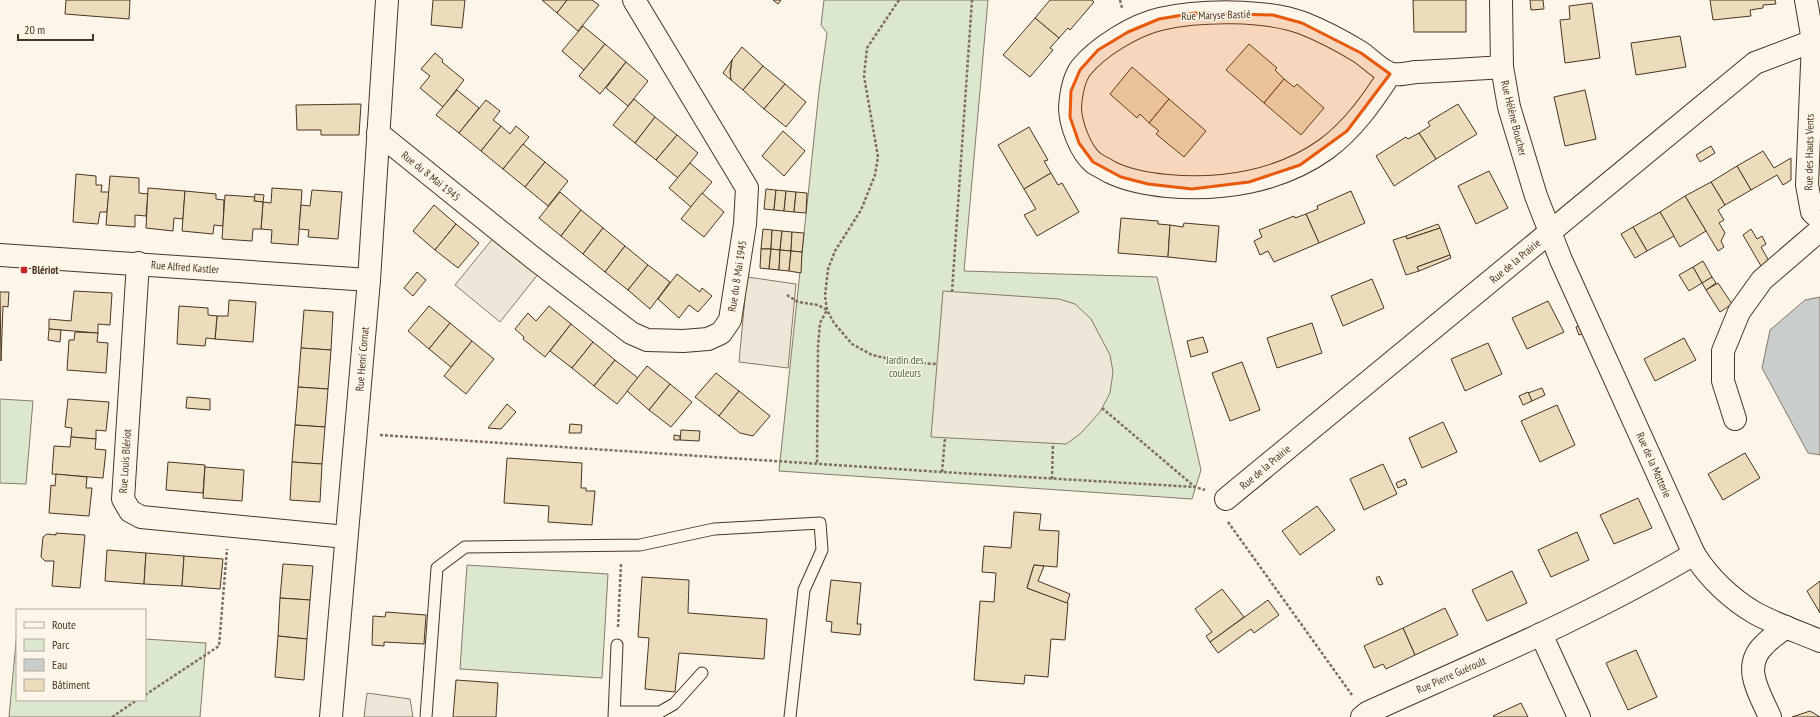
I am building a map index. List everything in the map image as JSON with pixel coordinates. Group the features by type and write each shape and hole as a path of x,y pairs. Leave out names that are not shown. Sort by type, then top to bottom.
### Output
{"street":[{"name":"Rue Henri Cornat","path":"331,717 369,280 387,0"},
{"name":"Rue du 8 Mai 1945","path":"378,133 544,266 631,333 647,340 683,341 708,339 721,333 730,320 745,224 746,188 634,0"},
{"name":"Rue Hélène Boucher","path":"1501,0 1502,67 1517,137 1549,232"},
{"name":"Rue des Hauts Vents","path":"1806,0 1817,38 1807,185 1812,212 1820,219"},
{"name":"Rue Maryse Bastié","path":"1196,13 1243,13 1273,15 1302,23 1361,53 1390,74 1372,101 1347,131 1325,149 1300,165 1276,175 1223,186 1192,188 1148,184 1121,177 1093,162 1079,143 1070,117 1071,91 1080,70 1098,50 1128,32 1159,19 1196,13"},
{"name":"Rue de la Prairie","path":"1226,499 1755,63 1817,38"},
{"path":"1390,74 1502,67"},
{"path":"1735,419 1723,381 1723,352 1739,312 1762,280 1820,230"},
{"name":"Rue de la Motterie","path":"1549,232 1694,554 1704,570 1730,594 1755,612 1820,641"},
{"name":"Rue Alfred Kastler","path":"0,255 138,263 369,280"},
{"name":"Rue Louis Blériot","path":"138,263 123,499 130,511 141,517 346,537"},
{"name":"Rue Pierre Guéroult","path":"1365,715 1541,634 1660,574 1694,554"},
{"path":"1770,717 1753,680 1753,662 1763,645 1786,627"},
{"path":"1541,634 1579,717"}],"lane":[{"path":"426,717 437,568 465,547 640,545 714,529 820,523 822,550 804,590 790,717"},
{"path":"618,645 615,715 660,712 674,704 702,673"}],"path":[{"path":"899,0 867,48 864,76 878,157 875,175 861,210 835,251 828,269 825,296 827,310 834,323 852,344 872,355 903,362 937,364"},
{"path":"952,292 972,0"},
{"path":"787,295 798,302 818,305 827,310"},
{"path":"817,464 818,346 820,323 827,310"},
{"path":"1102,408 1196,487"},
{"path":"356,433 817,464 1196,487 1226,499 1226,518 1230,525 1356,700 1365,715"},
{"path":"942,472 945,438"},
{"path":"1052,478 1053,443"},
{"path":"146,694 219,646 230,525"},
{"path":"618,645 622,545"},
{"path":"112,717 136,701"}],"highlighted area":[{"path":"1195,13 1273,15 1302,23 1361,53 1390,74 1347,131 1300,165 1249,182 1192,189 1148,184 1121,177 1093,162 1079,143 1070,117 1071,91 1080,70 1098,50 1128,32 1159,19"}],"green space":[{"name":"Jardin des couleurs","path":"824,0 988,0 964,271 1157,277 1201,470 1192,499 779,471 819,91 827,33 821,25"},
{"path":"0,399 33,401 26,484 0,483"},
{"path":"467,565 608,574 602,678 460,669"},
{"path":"146,639 206,643 200,717 9,717 16,642 16,701 146,701"}],"shaded area":[{"path":"494,237 539,273 500,322 455,285"},
{"path":"747,277 796,284 788,368 739,362"},
{"path":"943,291 1059,299 1075,304 1091,319 1110,355 1113,372 1110,393 1100,412 1080,434 1066,444 931,437"},
{"path":"367,693 410,699 413,717 364,717"}],"water":[{"path":"1820,297 1820,455 1808,453 1762,368 1770,330 1805,300"}],"building":[{"path":"66,0 130,0 129,19 65,14"},
{"path":"433,0 465,0 462,28 431,25"},
{"path":"542,0 567,0 557,13"},
{"path":"567,0 592,0 599,5 578,31 557,13"},
{"path":"773,0 781,0 778,4"},
{"path":"1050,0 1092,0 1094,2 1070,30 1068,28 1059,38 1035,18"},
{"path":"1413,0 1466,0 1466,32 1414,32"},
{"path":"1530,0 1543,0 1544,9 1531,10"},
{"path":"1710,0 1775,0 1776,4 1763,5 1763,8 1750,10 1751,16 1713,20"},
{"path":"1592,3 1600,58 1565,63 1560,20 1570,19 1569,6"},
{"path":"1035,18 1059,38 1050,48 1053,50 1030,77 1003,55"},
{"path":"583,26 605,44 584,70 562,51"},
{"path":"1680,36 1686,67 1636,75 1631,43"},
{"path":"605,44 626,62 600,94 579,76"},
{"path":"1249,44 1277,68 1275,70 1284,79 1264,103 1226,70"},
{"path":"742,47 763,66 743,90 731,80 730,75 732,60"},
{"path":"435,53 443,60 442,62 464,80 443,107 420,88 430,76 421,69"},
{"path":"732,60 730,71 731,80 723,73"},
{"path":"626,62 648,81 628,106 606,88"},
{"path":"763,66 785,84 764,109 743,90"},
{"path":"1132,67 1169,99 1149,123 1140,114 1137,118 1110,94"},
{"path":"1284,79 1294,87 1297,84 1324,108 1301,135 1264,103"},
{"path":"785,84 806,102 786,127 764,109"},
{"path":"457,90 479,108 459,133 436,115"},
{"path":"1585,90 1596,139 1565,146 1554,97"},
{"path":"634,99 655,117 635,143 613,125"},
{"path":"1169,99 1206,131 1184,157 1156,134 1159,131 1149,123"},
{"path":"486,100 500,111 493,120 501,126 481,151 459,133"},
{"path":"361,104 359,135 321,135 321,130 297,130 296,105"},
{"path":"1458,104 1477,134 1436,159 1419,133 1430,126 1428,122"},
{"path":"655,117 677,135 656,160 635,143"},
{"path":"501,126 510,134 516,126 529,137 503,169 481,151"},
{"path":"1029,127 1048,160 1044,161 1051,173 1024,189 998,145"},
{"path":"783,131 805,151 784,176 762,156"},
{"path":"1419,133 1436,159 1394,186 1376,156 1406,137 1408,139"},
{"path":"677,135 698,153 678,178 656,160"},
{"path":"523,144 545,162 525,187 503,169"},
{"path":"1711,146 1715,153 1700,162 1696,155"},
{"path":"1763,151 1774,168 1791,158 1791,180 1783,185 1777,175 1751,190 1737,166"},
{"path":"545,162 568,181 548,206 525,187"},
{"path":"690,163 712,182 691,207 669,188"},
{"path":"1737,166 1751,190 1725,205 1711,182"},
{"path":"1489,171 1508,208 1476,224 1458,186"},
{"path":"1051,173 1058,185 1062,183 1079,212 1037,236 1024,215 1036,209 1024,189"},
{"path":"76,174 96,176 96,185 102,185 101,192 109,192 107,212 100,212 98,224 73,222"},
{"path":"110,176 139,178 139,193 148,194 146,216 135,215 135,227 106,225"},
{"path":"1711,182 1725,205 1718,210 1724,220 1719,223 1725,233 1721,241 1724,247 1718,251 1685,196"},
{"path":"148,188 185,191 183,219 174,218 173,231 146,228"},
{"path":"272,188 302,190 298,245 271,243 272,230 261,229 263,202 271,203"},
{"path":"766,189 776,190 774,210 764,209"},
{"path":"312,190 342,192 338,239 308,237 309,230 299,229 301,205 310,206"},
{"path":"776,190 786,191 784,211 774,210"},
{"path":"185,191 216,194 216,199 224,200 223,226 214,225 213,234 182,231"},
{"path":"786,191 796,192 794,212 784,211"},
{"path":"1351,191 1365,223 1319,243 1306,214 1318,209 1317,206"},
{"path":"560,192 581,210 561,236 539,218"},
{"path":"796,192 807,193 806,213 794,212"},
{"path":"702,193 724,212 704,237 681,219"},
{"path":"255,194 264,195 263,202 254,201"},
{"path":"225,195 255,197 254,201 263,202 261,229 253,229 252,241 222,239"},
{"path":"1685,196 1706,231 1680,247 1660,212"},
{"path":"434,205 456,224 435,250 413,231"},
{"path":"581,210 603,228 583,254 561,236"},
{"path":"1660,212 1674,236 1647,251 1633,227"},
{"path":"1306,214 1319,243 1274,262 1268,251 1260,255 1254,241 1262,237 1259,230 1294,216 1295,218"},
{"path":"1121,218 1158,221 1158,224 1170,225 1168,257 1118,253"},
{"path":"1184,223 1219,226 1216,262 1168,257 1170,225 1183,227"},
{"path":"456,224 479,243 458,268 435,250"},
{"path":"1438,224 1440,228 1407,239 1406,236"},
{"path":"1633,227 1647,251 1635,258 1621,234"},
{"path":"603,228 625,246 605,272 583,254"},
{"path":"1440,228 1450,255 1417,267 1419,271 1406,275 1393,240 1406,236 1407,239"},
{"path":"763,229 772,230 771,249 761,249"},
{"path":"1751,229 1757,239 1762,236 1766,244 1761,247 1769,261 1761,266 1743,235"},
{"path":"772,230 782,231 780,250 771,249"},
{"path":"782,231 792,232 791,251 780,250"},
{"path":"792,232 804,233 802,252 791,251"},
{"path":"625,246 648,265 628,290 605,272"},
{"path":"761,249 771,249 769,269 760,268"},
{"path":"771,249 780,250 779,270 769,269"},
{"path":"780,250 791,251 789,271 779,270"},
{"path":"791,251 802,252 801,273 789,271"},
{"path":"1450,255 1451,258 1419,271 1417,267"},
{"path":"1703,261 1712,277 1702,283 1693,267"},
{"path":"648,265 670,282 650,309 628,290"},
{"path":"1693,267 1702,283 1689,291 1679,275"},
{"path":"417,272 426,280 413,296 404,288"},
{"path":"677,274 700,292 702,288 712,296 698,312 689,305 679,318 658,299"},
{"path":"1712,277 1716,283 1706,290 1702,283"},
{"path":"1372,279 1384,308 1343,326 1331,296"},
{"path":"1718,283 1732,304 1720,312 1706,290"},
{"path":"74,291 112,293 110,325 98,324 98,333 49,329 49,319 71,321"},
{"path":"0,292 9,292 8,307 3,306 1,361"},
{"path":"229,300 256,302 253,342 215,339 217,316 228,316"},
{"path":"1548,301 1564,332 1527,349 1512,318"},
{"path":"179,306 208,308 208,315 217,316 215,339 206,338 205,346 177,344"},
{"path":"429,306 450,323 429,349 408,331"},
{"path":"549,306 571,324 545,357 523,339 524,337 515,329 528,313 536,321"},
{"path":"304,310 333,312 331,350 301,348"},
{"path":"450,323 472,341 451,367 429,349"},
{"path":"1312,323 1322,353 1277,368 1267,338"},
{"path":"571,324 593,342 572,368 550,351"},
{"path":"1581,325 1585,333 1579,335 1576,327"},
{"path":"49,329 61,330 60,342 48,340"},
{"path":"75,332 98,333 97,342 108,343 106,373 67,370 69,340 74,340"},
{"path":"1203,337 1208,352 1191,357 1187,341"},
{"path":"1684,338 1696,360 1655,381 1644,359"},
{"path":"472,341 494,359 466,394 444,376"},
{"path":"593,342 615,360 594,386 572,368"},
{"path":"1488,343 1502,374 1465,391 1451,359"},
{"path":"301,348 331,350 328,389 298,387"},
{"path":"615,360 638,378 617,404 594,386"},
{"path":"1242,362 1260,410 1230,421 1212,373"},
{"path":"647,366 670,384 649,410 627,391"},
{"path":"716,373 739,391 719,416 695,397"},
{"path":"670,384 692,402 671,427 649,410"},
{"path":"298,387 328,389 325,427 295,425"},
{"path":"1542,388 1545,395 1532,401 1528,393"},
{"path":"739,391 770,416 753,436 740,433 719,416"},
{"path":"1528,392 1532,401 1523,405 1519,396"},
{"path":"187,397 210,399 210,410 186,408"},
{"path":"68,399 109,402 106,431 96,430 96,439 71,437 72,428 65,427"},
{"path":"507,404 516,412 501,429 488,428"},
{"path":"1557,405 1575,445 1540,462 1521,421"},
{"path":"1443,422 1457,452 1422,468 1409,438"},
{"path":"570,424 582,425 581,433 569,433"},
{"path":"295,425 325,427 322,464 292,462"},
{"path":"681,430 700,431 699,441 680,440"},
{"path":"674,435 680,436 680,440 674,440"},
{"path":"71,437 96,439 95,449 106,450 103,478 52,474 54,446 70,447"},
{"path":"1745,453 1760,478 1723,500 1708,474"},
{"path":"507,458 582,463 581,488 586,488 586,491 595,491 592,525 548,522 549,506 504,503"},
{"path":"168,462 205,465 203,493 166,490"},
{"path":"292,462 322,464 320,502 290,500"},
{"path":"1383,464 1397,494 1364,510 1350,479"},
{"path":"205,467 244,470 242,501 203,498"},
{"path":"56,474 87,477 86,488 92,488 89,516 49,513 51,485 55,486"},
{"path":"1405,479 1407,484 1398,488 1396,483"},
{"path":"1638,498 1652,528 1614,544 1600,515"},
{"path":"1317,506 1335,530 1300,555 1282,531"},
{"path":"1014,512 1041,514 1039,530 1059,531 1057,567 1034,565 1027,588 1068,603 1065,640 1051,639 1048,677 1025,675 1024,684 974,680 980,601 994,602 996,573 982,572 984,546 1011,548"},
{"path":"1577,532 1589,560 1551,577 1538,550"},
{"path":"56,533 85,535 80,588 52,586 54,561 45,561 41,557 43,537 47,534 56,535"},
{"path":"107,550 146,553 144,584 105,581"},
{"path":"146,553 184,556 182,586 144,584"},
{"path":"184,556 223,559 220,589 182,586"},
{"path":"283,564 313,566 310,600 280,598"},
{"path":"1034,565 1044,566 1038,581 1070,594 1067,603 1027,588"},
{"path":"1512,571 1527,603 1487,621 1472,590"},
{"path":"1379,576 1383,584 1379,585 1376,578"},
{"path":"642,577 689,580 688,613 767,619 764,659 679,653 675,692 645,689 649,638 638,637"},
{"path":"831,580 861,583 857,624 861,624 860,635 831,632 832,622 826,621"},
{"path":"1820,581 1820,613 1807,591"},
{"path":"1222,589 1244,617 1210,642 1206,636 1212,632 1195,609"},
{"path":"280,598 310,600 307,639 278,636"},
{"path":"1268,600 1279,615 1254,633 1251,629 1218,653 1210,642"},
{"path":"1445,608 1458,635 1415,655 1403,628"},
{"path":"386,612 426,615 424,644 384,642 384,646 372,645 373,616 385,617"},
{"path":"1403,628 1415,655 1386,669 1383,664 1374,668 1364,646"},
{"path":"278,636 307,639 304,680 275,677"},
{"path":"1636,650 1657,697 1628,710 1606,663"},
{"path":"456,680 498,683 496,717 453,717"},
{"path":"1521,703 1528,717 1493,716"},
{"path":"1810,711 1820,717 1792,717"}],"place":[{"name":"Blériot","path":"24,270"}]}
